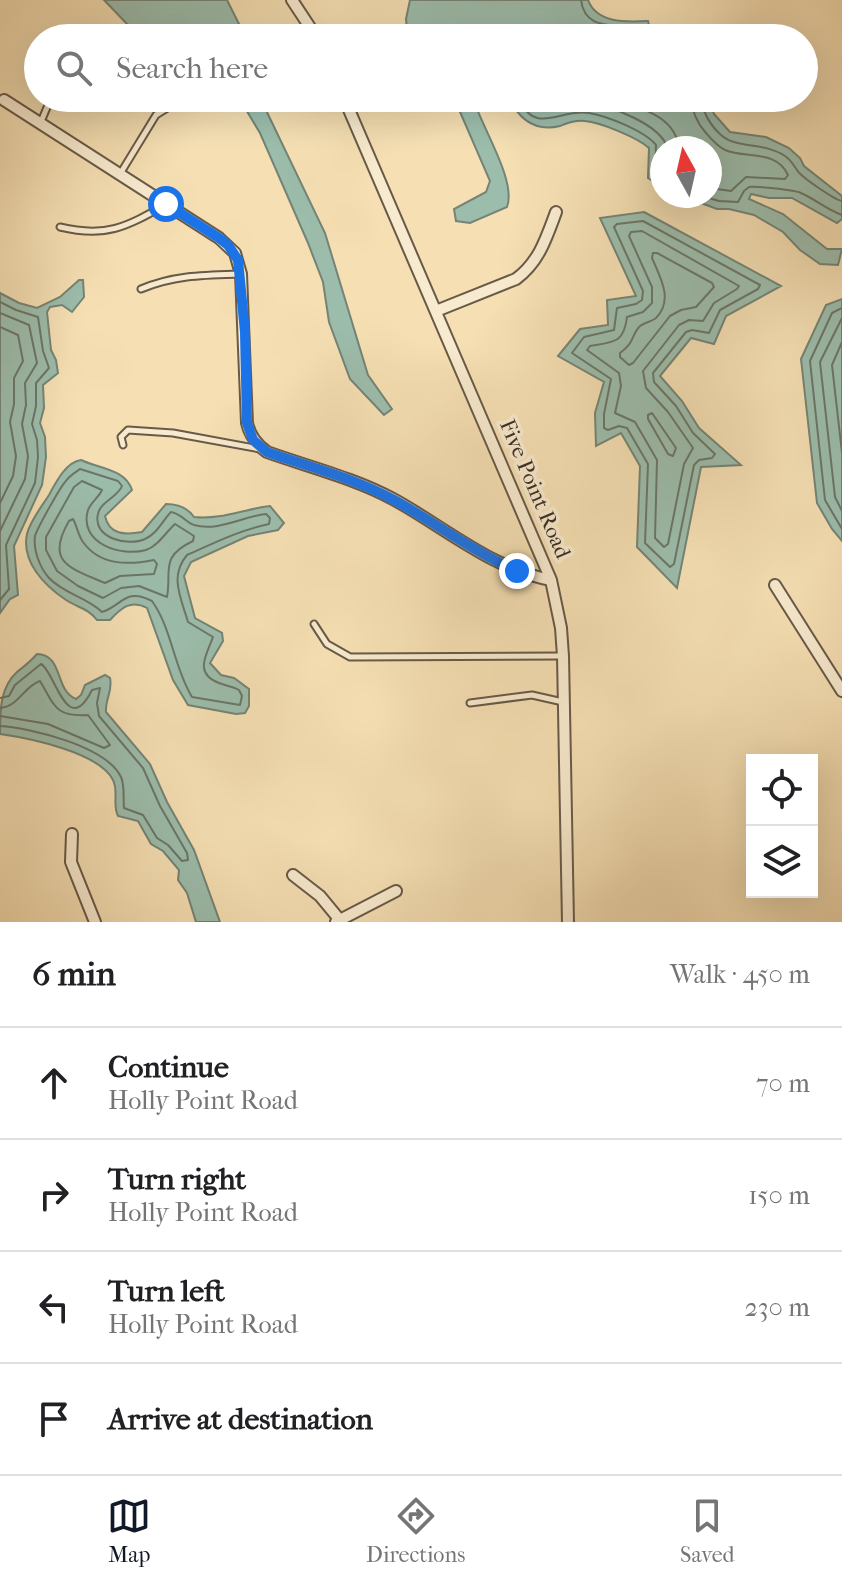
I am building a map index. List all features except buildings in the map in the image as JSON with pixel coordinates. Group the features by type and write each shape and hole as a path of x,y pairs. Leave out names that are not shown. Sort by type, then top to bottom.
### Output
{"street":[{"path":"292,0 308,24"},
{"path":"4,100 228,245 238,260 241,274 247,423 253,440 265,450 366,486 501,564 551,580"},
{"name":"Five Point Road","path":"350,112 551,580 558,606 563,656 568,922"},
{"path":"436,311 525,273 540,255 556,212"},
{"path":"775,585 842,691"},
{"path":"72,834 71,862 95,922"},
{"path":"293,875 320,896 338,920 396,891"}],"lane":[{"path":"40,125 45,112"},
{"path":"120,175 156,115 161,112"},
{"path":"60,227 94,233 116,230 166,204"},
{"path":"141,289 191,275 241,274"},
{"path":"123,445 121,437 128,430 265,450"},
{"path":"314,624 327,644 350,657 563,656"},
{"path":"470,703 532,695 564,703"}],"water":[{"path":"104,0 227,0 239,24 127,24"},
{"path":"410,0 588,0 598,14 605,17 622,21 648,21 649,24 407,24"},
{"path":"247,112 267,112 325,233 368,375 392,409 384,415 350,379 329,322 323,282 260,133"},
{"path":"460,112 478,112 503,168 509,196 507,207 470,223 456,221 454,209 486,192 490,181"},
{"path":"518,112 713,112 730,132 766,137 789,148 804,166 842,196 842,219 837,223 792,198 751,194 749,199 783,214 827,249 842,249 838,265 820,264 800,250 783,232 754,215 714,208 722,208 722,136 650,136 650,179 649,148 609,127 585,121 551,127 529,122"},
{"path":"644,212 781,286 726,316 714,344 691,338 660,376 682,401 699,428 741,465 701,467 677,588 637,547 640,466 621,433 596,446 595,413 604,382 558,356 580,329 608,325 607,300 636,296 600,218"},
{"path":"83,280 84,297 72,312 62,305 50,307 47,312 51,350 58,373 43,385 44,408 40,423 45,437 46,457 42,485 14,546 18,595 10,599 0,613 0,293 37,308 60,297"},
{"path":"842,299 842,541 817,503 801,359 826,305"},
{"path":"81,460 118,474 129,483 132,490 105,516 110,527 119,532 142,532 166,504 182,507 194,517 204,518 270,506 284,523 278,530 248,536 191,562 184,576 195,618 222,633 223,641 210,663 221,675 234,678 249,689 249,706 245,713 188,705 173,680 147,608 131,605 110,620 97,620 58,594 36,572 26,544 33,519 62,473"},
{"path":"37,654 51,660 64,688 76,699 85,685 105,675 110,678 106,712 150,764 194,850 220,922 196,922 187,893 178,880 179,870 163,851 151,844 138,821 118,816 115,784 105,770 62,748 0,734 1,708 7,685"}],"route":[{"path":"166,204 219,238 238,260 245,332 247,423 253,440 267,452 392,498 517,571"}]}
